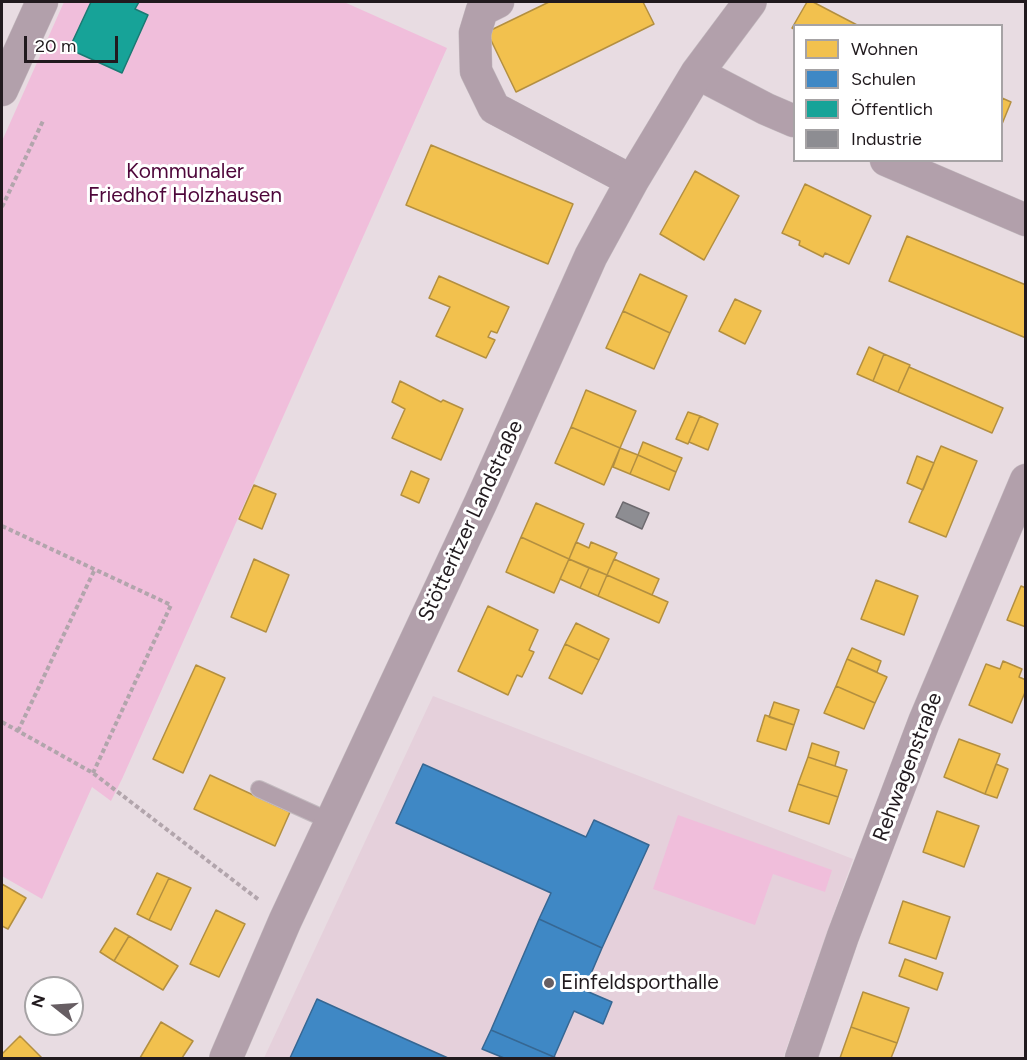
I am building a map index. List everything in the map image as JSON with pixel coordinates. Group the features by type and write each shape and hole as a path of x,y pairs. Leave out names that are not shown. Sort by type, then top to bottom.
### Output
{"street":[{"path":"2,90 42,2"},
{"path":"498,2 482,10 475,33 476,71 494,108 632,182"},
{"name":"Stötteritzer Landstraße","path":"226,1059 285,921 481,502 591,256 697,73 750,2"},
{"path":"697,73 766,109 793,120"},
{"path":"891,162 1026,220"},
{"name":"Rehwagenstraße","path":"801,1059 843,936 924,722 1026,480"}],"lane":[{"path":"259,789 332,822"}],"path":[{"path":"2,207 43,121"},
{"path":"2,526 171,605 93,773"},
{"path":"18,731 95,569"},
{"path":"2,722 93,773 285,921"}],"shaded area":[{"path":"433,696 853,859 783,1058 264,1058"}],"green space":[{"name":"Kommunaler Friedhof Holzhausen","path":"64,2 344,2 447,48 122,779 111,801 92,787 42,899 2,876 2,141"},
{"path":"678,815 832,870 825,892 773,874 755,925 653,889"}],"building: Wohnen":[{"path":"549,2 643,2 654,24 516,92 487,32"},
{"path":"807,2 813,2 855,24 794,24"},
{"path":"1003,98 1011,102 1003,122"},
{"path":"431,145 573,204 548,264 406,205"},
{"path":"695,171 739,196 704,260 660,234"},
{"path":"805,184 871,216 849,264 825,253 823,257 799,245 800,241 782,233"},
{"path":"907,236 1026,285 1026,338 889,281"},
{"path":"640,274 687,296 670,333 623,311"},
{"path":"439,276 509,307 497,333 491,331 488,337 495,340 486,358 436,336 450,307 429,298"},
{"path":"735,299 761,311 745,344 719,331"},
{"path":"623,311 670,333 654,369 606,348"},
{"path":"869,347 884,354 873,381 857,374"},
{"path":"884,354 910,365 898,392 873,381"},
{"path":"909,367 1003,408 992,433 898,392"},
{"path":"400,381 441,402 443,400 463,409 441,460 392,438 405,409 392,402"},
{"path":"586,390 636,411 620,448 571,427"},
{"path":"688,412 700,416 688,444 676,439"},
{"path":"700,416 718,424 708,450 689,442"},
{"path":"571,427 620,448 604,485 555,463"},
{"path":"643,442 682,458 676,472 638,455"},
{"path":"941,446 977,461 946,537 909,522"},
{"path":"620,448 638,455 630,474 613,467"},
{"path":"638,455 676,472 669,490 630,474"},
{"path":"917,456 934,463 923,490 907,483"},
{"path":"411,471 429,479 419,503 401,495"},
{"path":"254,485 276,494 262,529 239,519"},
{"path":"536,503 584,524 569,559 521,537"},
{"path":"521,537 569,559 554,593 506,572"},
{"path":"576,542 589,548 591,542 617,553 607,575 569,559"},
{"path":"254,559 289,575 266,632 231,617"},
{"path":"569,559 589,568 580,588 560,579"},
{"path":"614,559 659,579 652,595 607,575"},
{"path":"589,568 607,575 598,596 580,588"},
{"path":"607,575 668,602 659,623 598,596"},
{"path":"876,580 918,596 904,635 861,619"},
{"path":"1021,586 1026,588 1026,627 1007,620"},
{"path":"488,606 538,630 529,650 534,652 522,677 517,675 508,695 458,671"},
{"path":"576,623 609,639 599,660 565,644"},
{"path":"565,644 599,660 582,694 549,678"},
{"path":"852,648 881,661 877,672 847,659"},
{"path":"847,659 887,677 875,703 836,686"},
{"path":"1003,661 1022,669 1019,677 1026,680 1026,690 1012,723 969,705 986,664 1000,669"},
{"path":"196,665 225,678 183,773 153,759"},
{"path":"836,686 875,703 864,729 824,713"},
{"path":"774,702 799,710 794,725 769,717"},
{"path":"765,715 794,725 786,750 757,741"},
{"path":"959,739 1000,754 985,794 944,777"},
{"path":"812,743 839,752 835,766 808,757"},
{"path":"808,757 847,770 838,797 798,784"},
{"path":"996,764 1008,769 997,798 985,794"},
{"path":"210,775 290,812 275,846 194,809"},
{"path":"798,784 838,797 829,824 789,811"},
{"path":"937,811 979,826 964,867 923,852"},
{"path":"157,873 169,878 149,920 137,914"},
{"path":"169,878 191,888 171,930 149,920"},
{"path":"2,884 26,898 8,929 2,926"},
{"path":"903,901 950,917 936,959 889,943"},
{"path":"216,910 245,924 219,977 190,964"},
{"path":"115,928 129,936 114,961 100,952"},
{"path":"129,936 178,966 163,990 114,961"},
{"path":"905,959 943,973 937,990 899,976"},
{"path":"863,992 909,1008 897,1043 851,1027"},
{"path":"161,1022 193,1041 182,1058 140,1058"},
{"path":"851,1027 897,1043 891,1058 840,1058"},
{"path":"20,1036 42,1058 2,1058 2,1054"}],"building: Schulen":[{"path":"423,764 586,837 594,820 649,845 602,948 539,919 551,893 396,823"},
{"name":"Einfeldsporthalle","path":"539,919 602,948 584,990 612,1002 603,1024 574,1011 554,1057 491,1030"},
{"path":"317,999 403,1038 448,1058 290,1058"},
{"path":"491,1030 557,1058 504,1058 482,1049"}],"building: Öffentlich":[{"path":"91,2 139,2 135,9 148,15 122,73 69,49"}],"building: Industrie":[{"path":"623,502 649,513 642,529 616,517"}],"place":[{"name":"Einfeldsporthalle","path":"549,983"}]}
